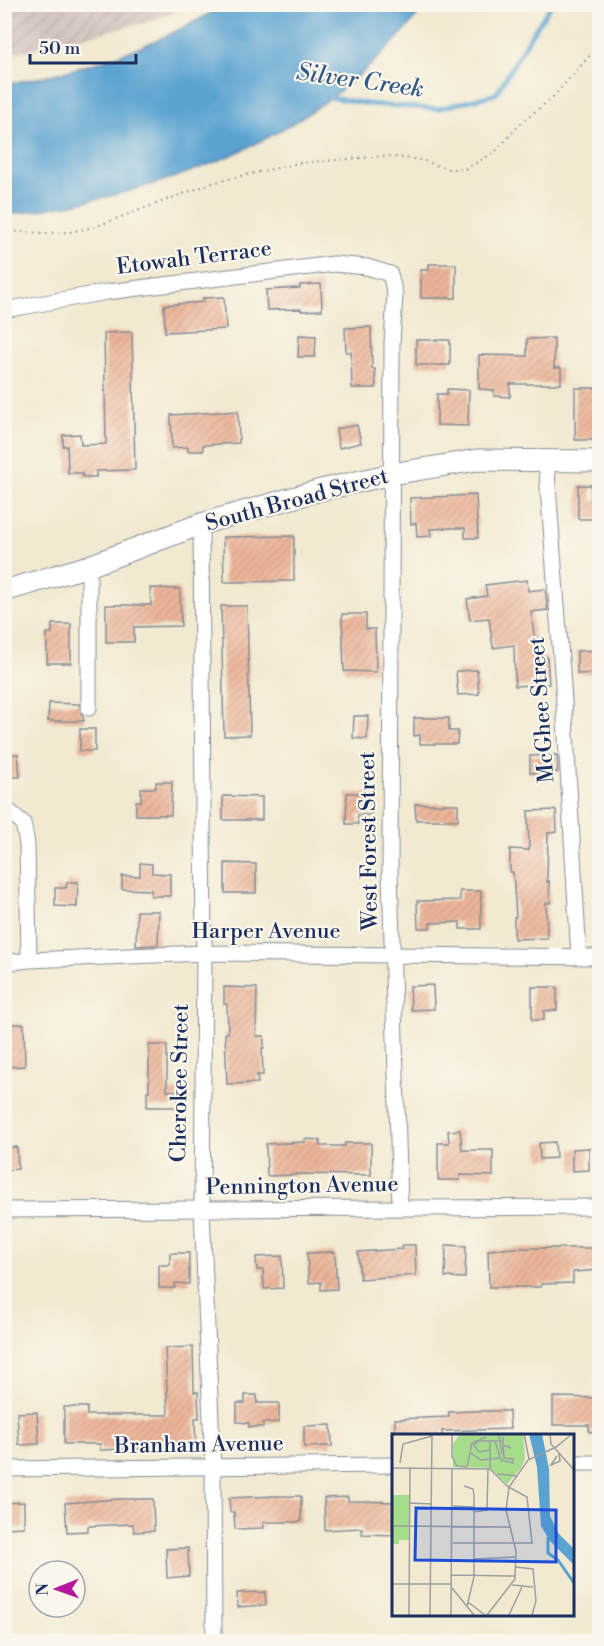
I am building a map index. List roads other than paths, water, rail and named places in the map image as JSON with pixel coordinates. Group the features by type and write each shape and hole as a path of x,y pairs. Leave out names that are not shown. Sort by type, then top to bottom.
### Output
{"main road":[{"name":"South Broad Street","path":"4,591 89,566 201,524 317,491 392,474 477,460 600,461"}],"street":[{"name":"Etowah Terrace","path":"4,310 107,292 334,264 367,267 390,274"},
{"name":"West Forest Street","path":"390,274 395,294 390,874 400,1207"},
{"name":"McGhee Street","path":"546,460 563,685 579,957"},
{"name":"Cherokee Street","path":"201,524 204,953 202,1210 213,1468 214,1641"},
{"path":"89,566 89,708"},
{"path":"4,807 23,824 27,844 29,960"},
{"name":"Harper Avenue","path":"4,963 204,953 600,957"},
{"name":"Pennington Avenue","path":"4,1210 600,1207"},
{"path":"574,1463 600,1463"},
{"name":"Branham Avenue","path":"4,1469 392,1465"}],"water":[{"path":"225,5 426,5 385,52 339,91 290,125 238,152 182,175 125,192 5,215 5,84 62,72 119,55 173,33"}],"waterway":[{"name":"Silver Creek","path":"328,97 368,104 437,109 496,94 552,4"}]}
